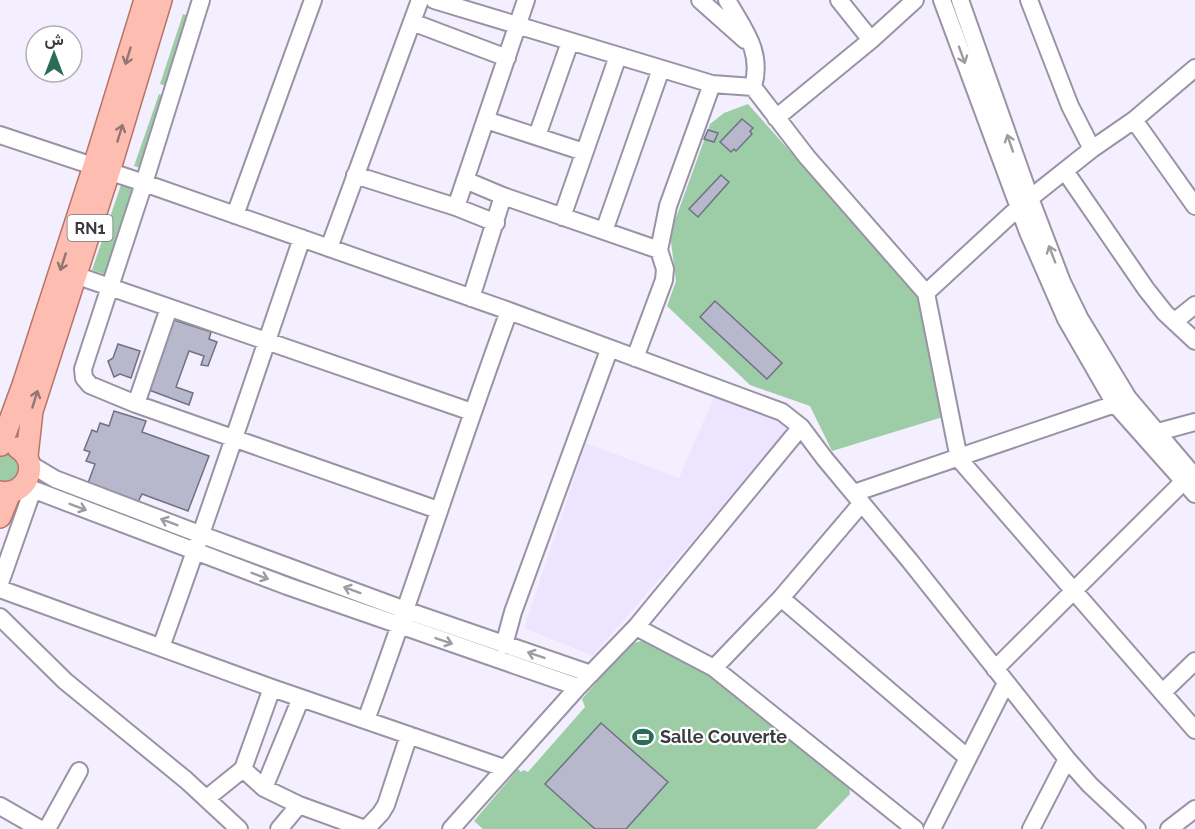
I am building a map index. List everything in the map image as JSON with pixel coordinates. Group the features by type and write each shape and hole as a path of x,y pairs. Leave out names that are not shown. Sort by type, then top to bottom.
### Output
{"main road":[{"name":"RN1","path":"0,517 17,490 28,479 32,411 75,275 145,0"},
{"name":"RN1","path":"28,460 16,446 1,445 161,0"}],"street":[{"path":"201,0 83,369 84,378 90,385 136,404 438,510"},
{"path":"235,215 314,0"},
{"path":"329,248 420,0"},
{"path":"436,0 478,7 518,26 712,84 753,87"},
{"path":"456,207 526,0"},
{"path":"728,0 752,46 757,65 753,87 854,212 926,293 959,459 1195,730"},
{"path":"839,0 871,39"},
{"path":"776,118 915,0"},
{"path":"942,0 1024,203 1089,337 1150,434 1191,484 1072,591 995,669"},
{"path":"960,0 1044,270 1066,320 1115,404 1150,434"},
{"path":"1029,0 1070,106 1092,149"},
{"path":"706,2 752,46"},
{"path":"412,22 507,58"},
{"path":"537,136 570,42"},
{"path":"562,217 618,57"},
{"path":"604,231 661,69"},
{"path":"926,293 1024,203 1092,149 1134,120 1194,71"},
{"path":"635,358 664,280 663,259 659,250 668,206 712,84"},
{"path":"486,120 585,152"},
{"path":"1134,120 1195,206"},
{"path":"0,135 509,311 609,350 782,412 801,426 825,459 910,561 1067,759 1137,829"},
{"path":"1065,171 1146,289 1165,313 1195,341"},
{"path":"356,176 456,207 496,223"},
{"path":"465,180 503,196 659,250"},
{"path":"471,298 503,196"},
{"path":"161,647 202,535 302,238"},
{"path":"75,275 472,412"},
{"path":"1175,321 1195,305"},
{"path":"136,404 169,308"},
{"path":"366,720 509,311"},
{"path":"504,645 513,612 609,350"},
{"path":"714,668 782,598 857,499 959,459 1115,404"},
{"path":"1150,434 1195,422"},
{"path":"451,829 578,687 636,627 801,426"},
{"path":"28,460 55,479 202,535 578,687"},
{"path":"0,583 17,490 195,552 403,618 504,645 591,674"},
{"path":"0,589 272,688 504,768"},
{"path":"782,598 968,758"},
{"path":"0,617 65,681 207,798 239,829"},
{"path":"636,627 714,668 915,829"},
{"path":"1162,692 1195,661"},
{"path":"932,829 1006,683"},
{"path":"207,798 243,769 272,688"},
{"path":"264,788 301,698"},
{"path":"243,769 264,788 299,805 365,829 386,805 409,735"},
{"path":"1031,829 1067,759"},
{"path":"47,829 79,771"},
{"path":"279,829 299,805"},
{"path":"0,806 40,829"},
{"path":"1169,829 1195,809"}],"shaded area":[{"path":"714,397 775,418 788,430 593,656 524,628 586,443 679,478"}],"green space":[{"path":"183,14 204,21 182,91 160,84"},
{"path":"159,94 179,101 154,173 134,166"},
{"path":"748,104 925,303 943,417 832,451 810,406 750,385 667,306 676,281 670,234 710,124 724,113"},
{"path":"121,185 137,191 107,275 92,270"},
{"path":"7,454 17,462 18,472 14,480 0,483 0,455"},
{"name":"Salle Couverte","path":"645,640 714,679 753,708 849,784 850,794 816,829 483,829 474,821 518,769 521,772 524,770 528,772 585,707 582,699 630,644"}],"building":[{"path":"742,119 753,128 750,131 752,134 736,151 734,149 731,152 720,142"},
{"path":"708,130 718,133 714,142 704,139"},
{"path":"721,175 729,182 698,217 689,209"},
{"path":"715,301 782,363 767,379 700,317"},
{"path":"174,320 211,332 209,339 217,342 208,366 201,365 204,356 189,351 176,387 193,393 189,405 149,390"},
{"path":"118,344 140,351 131,378 120,374 114,377 108,361 113,358"},
{"path":"114,411 146,421 142,432 209,456 188,511 142,494 138,502 88,483 95,464 86,461 90,452 84,450 92,430 97,432 100,423 109,426"},
{"path":"601,723 668,782 626,829 595,829 545,784"}],"place":[{"name":"Salle Couverte","path":"643,737"}]}
